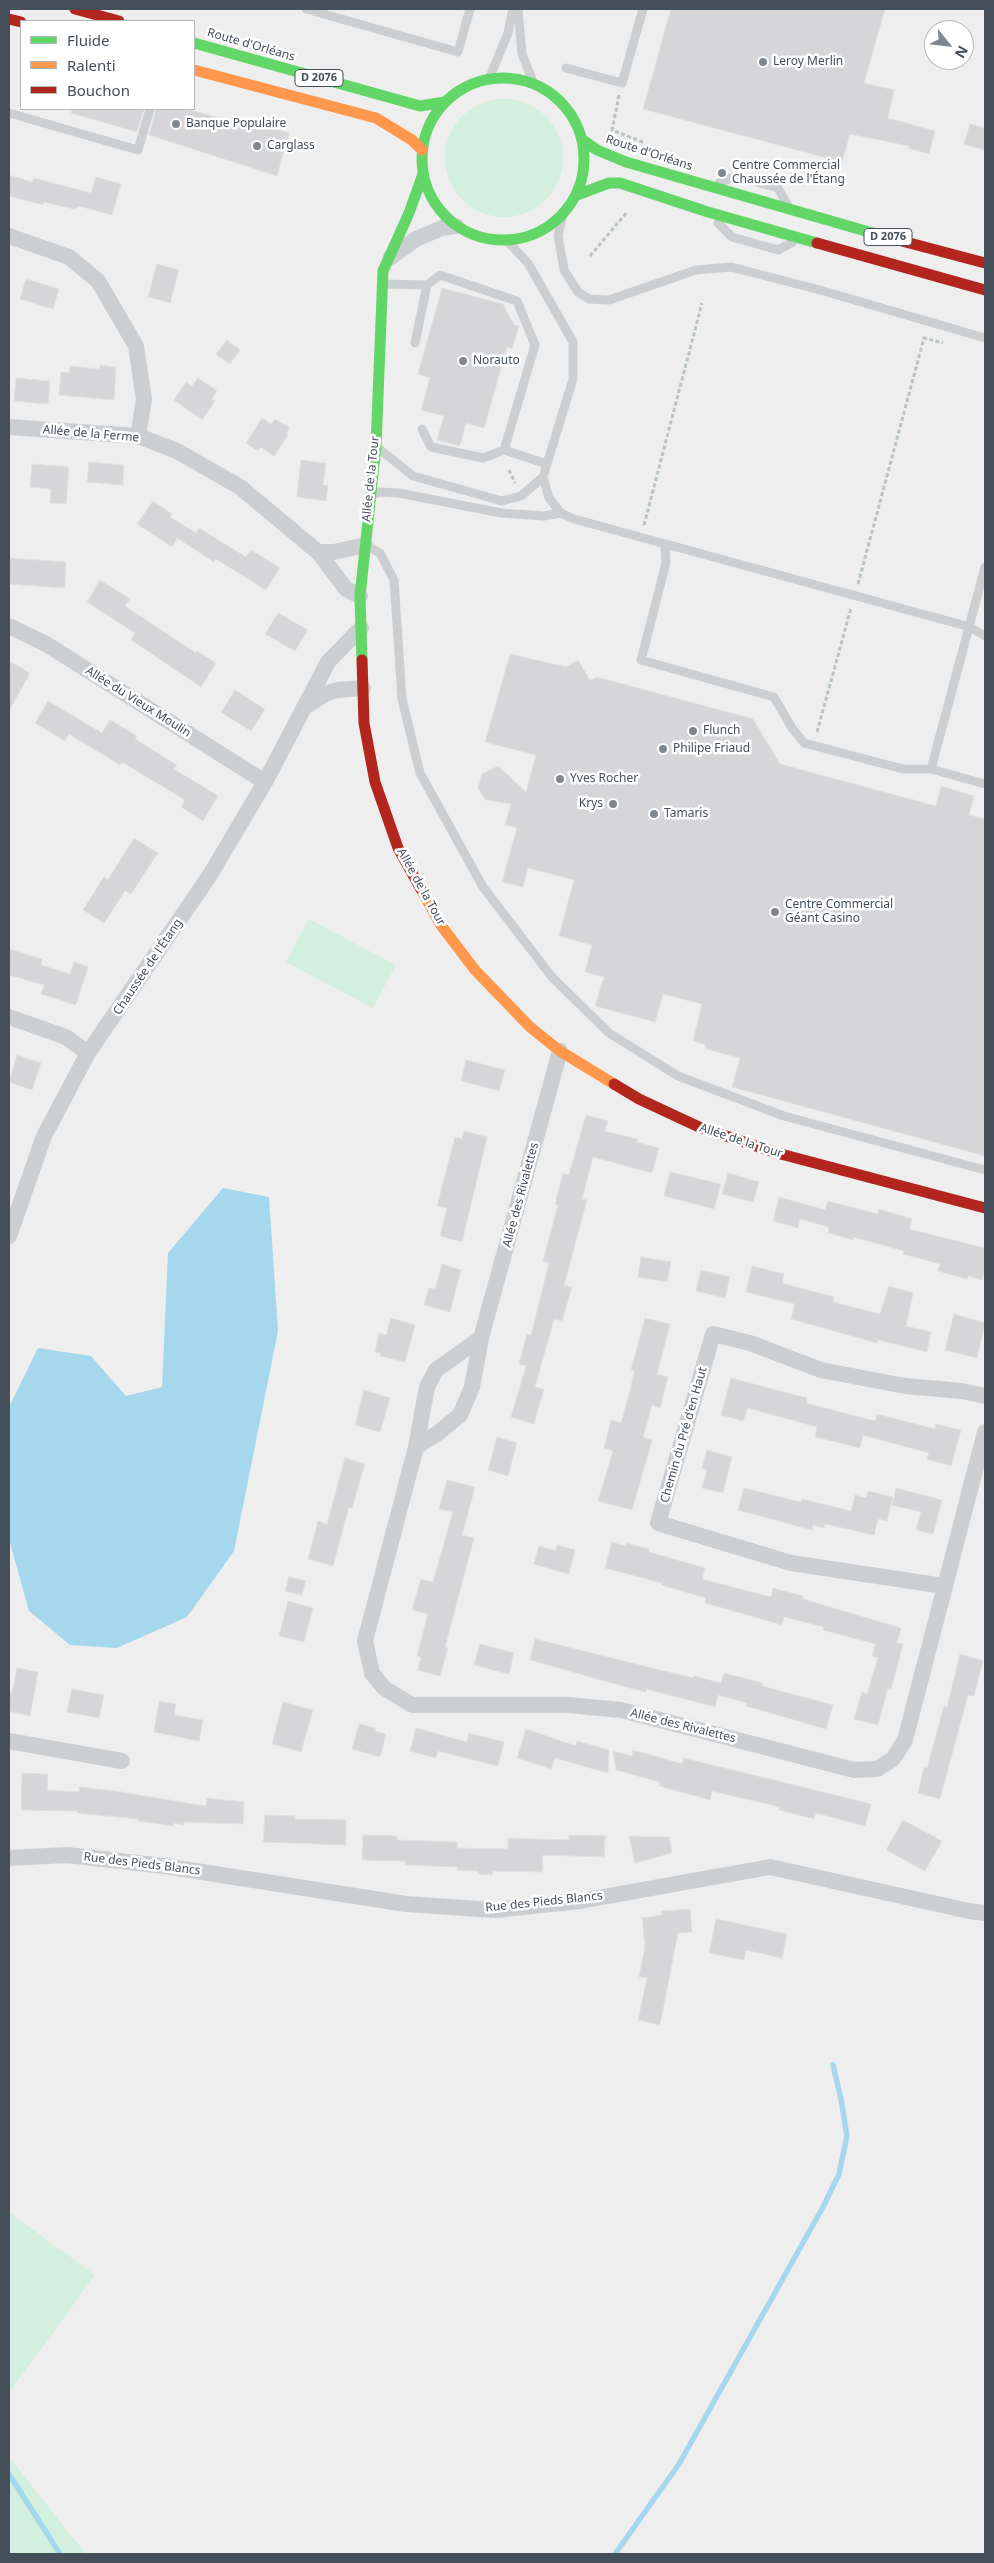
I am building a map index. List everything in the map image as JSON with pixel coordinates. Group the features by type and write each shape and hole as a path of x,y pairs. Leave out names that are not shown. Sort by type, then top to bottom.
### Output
{"main road":[{"path":"75,9 115,20"},
{"name":"Route d'Orléans","path":"195,43 420,106 445,102"},
{"name":"D 2076","path":"195,70 376,118 412,140 422,150"},
{"path":"513,77 534,84 554,96 573,117 582,140 584,167 577,195 563,215 549,227 529,237 507,241 480,238 456,226 438,208 429,192 423,174 422,150 429,126 445,102 469,86 489,79 513,77"},
{"name":"Route d'Orléans","path":"582,140 597,150 626,162 791,210 985,263"},
{"name":"Allée de la Tour","path":"423,174 412,206 383,271 381,284 376,446 369,495 360,596 364,722 375,782 398,848 440,924 475,970 504,1002 560,1051 640,1099 699,1127 777,1153 985,1208"},
{"name":"D 2076","path":"577,195 609,183 620,183 708,212 985,290"}],"street":[{"path":"389,258 416,239 442,228 456,226"},
{"path":"9,236 70,257 98,281 136,346 144,399 138,436"},
{"name":"Allée de la Ferme","path":"9,427 138,436 177,451 240,487 318,552 346,589 360,596"},
{"path":"318,552 334,552 365,545"},
{"name":"Allée du Vieux Moulin","path":"9,626 46,644 265,782"},
{"name":"Chaussée de l'Étang","path":"9,1236 44,1136 88,1053 210,875 265,782 328,662 361,628"},
{"name":"Chaussée de l'Étang","path":"306,707 324,694 337,690 363,688"},
{"path":"9,1017 66,1037 88,1053"},
{"name":"Allée des Rivalettes","path":"416,1447 438,1433 460,1415 472,1388 481,1338 560,1051"},
{"name":"Chemin du Pré d'en Haut","path":"944,1586 791,1562 658,1523 713,1334 750,1343 820,1370 905,1386 962,1391 985,1396"},
{"name":"Allée des Rivalettes","path":"481,1338 436,1370 427,1387 416,1447 365,1641 372,1673 384,1688 412,1705 568,1705 621,1710 854,1770 877,1769 893,1759 905,1740 985,1432"},
{"path":"9,1741 122,1761"},
{"name":"Rue des Pieds Blancs","path":"9,1858 67,1855 250,1879 406,1904 494,1910 580,1901 770,1867 985,1913"}],"lane":[{"path":"306,9 458,52 470,9"},
{"path":"489,79 508,33 513,9"},
{"path":"518,9 522,54 534,84"},
{"path":"566,68 622,83 643,9"},
{"path":"9,113 138,150 150,110"},
{"path":"710,186 736,176 778,188 791,210"},
{"path":"708,212 732,237 778,250 800,238"},
{"path":"563,215 558,235 564,270 578,292 589,299 608,300 696,270 731,267 828,292 985,338"},
{"path":"376,446 413,476 502,501 521,496 542,477 573,379 573,342 528,263 507,241"},
{"path":"381,284 427,285 440,275 517,300 534,345 504,450"},
{"path":"415,343 427,285"},
{"path":"422,429 430,446 483,458 504,450 547,464"},
{"path":"542,477 549,498 561,513 574,520 970,627 985,636"},
{"path":"369,495 381,492 399,493 456,505 530,516 561,513"},
{"path":"365,545 380,553 394,580 402,700 420,773 483,887 552,977 609,1033 678,1076 784,1116 985,1170"},
{"path":"665,546 666,563 641,660 774,697 792,728 804,743 903,769 931,769 985,784"},
{"path":"931,769 985,567"}],"path":[{"path":"622,83 615,107 612,130 641,141 646,145"},
{"path":"590,256 627,212"},
{"path":"643,528 702,303"},
{"path":"857,585 924,338 943,343"},
{"path":"509,470 515,484"},
{"path":"815,739 852,605"}],"green space":[{"path":"504,99 527,103 546,116 559,135 563,158 559,181 546,200 527,213 504,217 481,213 462,200 449,181 445,158 449,135 462,116 481,103"},
{"path":"309,919 396,965 373,1008 286,962"},
{"path":"9,2212 95,2275 9,2393"},
{"path":"9,2457 86,2554 9,2554"}],"water":[{"path":"223,1188 269,1197 278,1331 234,1551 187,1617 117,1648 70,1645 29,1611 9,1539 9,1407 38,1348 91,1356 126,1396 162,1387 168,1253"}],"building":[{"name":"Leroy Merlin","path":"671,9 885,9 864,83 894,90 888,118 935,131 929,154 908,148 909,146 850,134 842,162 643,109"},
{"path":"72,110 144,110 137,132 71,113"},
{"path":"156,110 191,110 235,122 236,117 289,133 277,176 149,135"},
{"path":"970,124 985,128 985,150 964,144"},
{"path":"9,175 32,182 34,178 91,193 96,177 121,184 112,215 79,206 74,209 44,202 43,205 9,196"},
{"path":"157,264 179,270 170,303 148,297"},
{"path":"26,279 59,289 53,309 20,299"},
{"name":"Norauto","path":"442,288 503,304 514,325 519,326 512,349 507,347 484,428 466,423 460,446 437,440 444,416 421,410 430,378 418,374"},
{"path":"227,340 240,350 230,364 216,354"},
{"path":"100,365 116,367 114,400 59,395 61,372 69,373 70,366 100,369"},
{"path":"16,378 50,381 48,404 14,401"},
{"path":"198,378 217,391 212,399 215,401 202,420 174,400 186,382 192,386"},
{"path":"262,418 271,424 275,419 290,428 286,434 288,435 274,456 261,447 258,451 246,443"},
{"path":"301,460 326,463 323,485 328,485 326,501 297,497"},
{"path":"89,462 124,465 123,485 87,482"},
{"path":"32,464 69,467 66,504 50,503 51,489 30,487"},
{"path":"153,501 172,514 170,517 196,533 199,528 246,557 251,550 280,568 266,590 216,559 214,562 177,538 172,547 137,524"},
{"path":"9,558 66,562 65,588 9,584"},
{"path":"100,580 130,599 125,606 196,653 197,651 216,663 201,687 131,640 135,633 87,602"},
{"path":"278,613 308,630 295,651 265,634"},
{"name":"Centre Commercial Géant Casino","path":"510,654 566,667 578,660 590,680 597,677 753,719 780,764 936,806 941,786 974,796 969,815 985,819 985,1156 732,1087 740,1058 706,1049 706,1045 693,1041 702,1004 663,994 655,1022 595,1006 604,977 585,972 592,945 559,936 574,880 528,868 523,887 502,882 517,828 505,825 511,804 486,800 478,788 482,774 498,766 526,792 536,755 485,742"},
{"path":"9,661 30,673 9,711"},
{"path":"235,690 265,709 251,731 221,712"},
{"path":"48,701 102,733 110,720 137,736 135,739 177,765 174,769 218,796 203,821 181,807 185,800 122,762 120,765 69,734 65,741 35,723"},
{"path":"134,838 158,853 131,894 125,891 104,923 83,910 104,877 108,880"},
{"path":"9,949 42,959 41,965 70,974 74,962 88,967 76,1005 41,994 44,985 9,975"},
{"path":"17,1055 41,1063 32,1090 9,1082"},
{"path":"466,1060 505,1070 499,1091 461,1081"},
{"path":"586,1115 608,1121 605,1131 637,1139 636,1142 659,1148 652,1173 593,1157 582,1199 587,1200 564,1285 572,1287 562,1321 554,1319 535,1387 544,1389 534,1424 511,1417 526,1366 519,1364 527,1334 531,1335 549,1263 543,1261 558,1205 555,1204 563,1173 569,1175"},
{"path":"464,1131 487,1137 462,1242 440,1236 447,1208 437,1206 455,1137 462,1139"},
{"path":"670,1172 721,1184 714,1209 664,1196"},
{"path":"728,1173 759,1182 753,1202 722,1194"},
{"path":"779,1197 825,1210 828,1201 877,1214 879,1209 912,1219 909,1229 985,1248 985,1270 982,1280 968,1276 967,1279 938,1271 940,1264 903,1254 904,1251 853,1237 853,1240 828,1233 829,1227 800,1219 798,1228 773,1221"},
{"path":"641,1257 671,1262 667,1282 638,1277"},
{"path":"442,1264 461,1270 450,1312 424,1305 429,1288 435,1289"},
{"path":"752,1266 784,1274 782,1283 834,1297 833,1302 880,1314 889,1286 913,1293 906,1326 931,1332 927,1352 878,1340 877,1343 791,1319 795,1304 746,1292"},
{"path":"701,1270 730,1277 725,1298 696,1291"},
{"path":"954,1314 985,1323 977,1358 945,1350"},
{"path":"391,1318 415,1325 405,1362 380,1356 381,1353 375,1352 379,1333 386,1335"},
{"path":"645,1318 670,1324 657,1374 668,1377 660,1408 652,1405 643,1437 652,1440 632,1510 598,1501 613,1451 604,1448 611,1420 621,1423 635,1371 631,1370"},
{"path":"731,1378 807,1398 806,1403 875,1421 877,1414 935,1429 936,1424 961,1430 951,1466 927,1459 929,1453 863,1435 860,1448 815,1437 817,1427 748,1408 743,1421 721,1415"},
{"path":"364,1390 390,1398 380,1432 355,1425"},
{"path":"497,1437 517,1443 508,1476 488,1470"},
{"path":"707,1450 732,1457 723,1493 702,1488 707,1470 702,1468"},
{"path":"345,1458 365,1464 352,1508 349,1507 333,1566 308,1559 318,1521 327,1524"},
{"path":"447,1480 475,1487 462,1535 474,1538 445,1647 448,1648 440,1676 418,1670 421,1657 417,1656 428,1614 412,1610 421,1579 433,1582 453,1512 439,1509"},
{"path":"744,1488 801,1502 802,1499 851,1511 855,1495 866,1498 868,1491 893,1497 887,1521 878,1519 874,1535 825,1524 824,1528 813,1525 812,1530 738,1510"},
{"path":"896,1488 942,1500 933,1534 916,1530 921,1512 892,1505"},
{"path":"612,1542 625,1546 626,1543 649,1549 649,1552 705,1568 702,1579 771,1597 773,1588 803,1596 803,1599 901,1628 897,1643 903,1644 891,1689 888,1688 878,1725 854,1719 862,1692 867,1694 878,1658 872,1656 876,1644 823,1630 824,1627 784,1617 782,1625 705,1603 706,1598 661,1585 662,1583 605,1568"},
{"path":"557,1545 575,1550 569,1574 534,1564 539,1546 556,1551"},
{"path":"289,1577 306,1581 302,1595 285,1591"},
{"path":"288,1601 313,1608 304,1642 279,1636"},
{"path":"535,1639 693,1678 694,1676 721,1683 724,1673 763,1683 762,1686 833,1705 826,1729 746,1706 747,1703 718,1695 715,1707 647,1689 646,1692 530,1660"},
{"path":"480,1644 514,1653 509,1674 474,1665"},
{"path":"960,1654 983,1661 974,1696 968,1695 940,1799 918,1793 924,1767 927,1768 944,1706 947,1707"},
{"path":"17,1668 38,1672 30,1716 9,1711 9,1692 12,1693"},
{"path":"72,1689 104,1695 99,1718 67,1712"},
{"path":"159,1701 176,1704 174,1715 203,1720 199,1741 154,1732"},
{"path":"283,1702 313,1710 301,1752 272,1744"},
{"path":"359,1724 376,1728 375,1731 386,1734 380,1757 352,1749"},
{"path":"416,1728 467,1742 469,1733 504,1742 498,1766 438,1751 436,1758 410,1751"},
{"path":"526,1729 576,1746 577,1741 609,1750 608,1773 555,1758 551,1769 517,1758"},
{"path":"633,1750 682,1764 684,1758 871,1804 865,1826 816,1813 814,1819 779,1810 780,1807 712,1791 710,1800 659,1786 660,1782 616,1770 613,1751 632,1756"},
{"path":"22,1773 48,1774 47,1790 79,1792 79,1787 116,1791 206,1806 207,1798 244,1802 243,1824 184,1822 184,1825 174,1823 173,1826 139,1821 139,1819 77,1813 77,1811 21,1810"},
{"path":"265,1815 295,1816 295,1819 346,1820 346,1845 263,1842"},
{"path":"903,1820 942,1841 925,1871 886,1850"},
{"path":"363,1835 398,1836 397,1840 457,1842 457,1848 508,1849 508,1838 569,1840 569,1835 606,1836 604,1844 605,1857 543,1855 542,1872 493,1871 492,1875 478,1874 478,1871 457,1870 457,1867 405,1865 405,1861 362,1860"},
{"path":"629,1836 669,1837 672,1853 635,1863"},
{"path":"690,1909 692,1932 678,1933 660,2025 638,2020 647,1978 639,1977 645,1947 642,1918 662,1915 661,1911"},
{"path":"716,1919 787,1934 782,1958 746,1950 744,1960 709,1953"}],"waterway":[{"path":"615,2554 679,2464 823,2207 839,2174 847,2136 833,2065"},
{"path":"9,2474 60,2554"}],"traffic: fast":[{"path":"195,43 420,106 445,102"},
{"path":"495,78 511,78 534,84 554,96 566,108 578,128 584,151 584,159 584,167 578,190 566,210 554,222 534,234 511,240 495,240 472,234 452,222 440,210 428,190 422,167 422,151 428,128 440,108 452,96 472,84 495,78"},
{"path":"583,140 597,150 626,162 883,236"},
{"path":"362,660 360,596 376,446 383,271 409,213 423,174"},
{"path":"577,195 609,183 620,183 708,212 817,243"}],"traffic: slow":[{"path":"195,70 376,118 412,140 422,150"},
{"path":"421,889 440,924 475,970 530,1027 560,1051 614,1084"}],"traffic: jam":[{"path":"75,9 115,20"},
{"path":"9,19 20,22"},
{"path":"883,236 985,263"},
{"path":"817,243 985,290"},
{"path":"362,660 364,723 375,782 398,848 421,889"},
{"path":"614,1084 639,1099 699,1127 777,1153 985,1208"}],"place":[{"name":"Leroy Merlin","path":"763,62"},
{"name":"Banque Populaire","path":"176,124"},
{"name":"Carglass","path":"257,146"},
{"name":"Centre Commercial Chaussée de l'Étang","path":"722,173"},
{"name":"Norauto","path":"463,361"},
{"name":"Flunch","path":"693,731"},
{"name":"Philipe Friaud","path":"663,749"},
{"name":"Yves Rocher","path":"560,779"},
{"name":"Krys","path":"613,804"},
{"name":"Tamaris","path":"654,814"},
{"name":"Centre Commercial Géant Casino","path":"775,912"}]}
